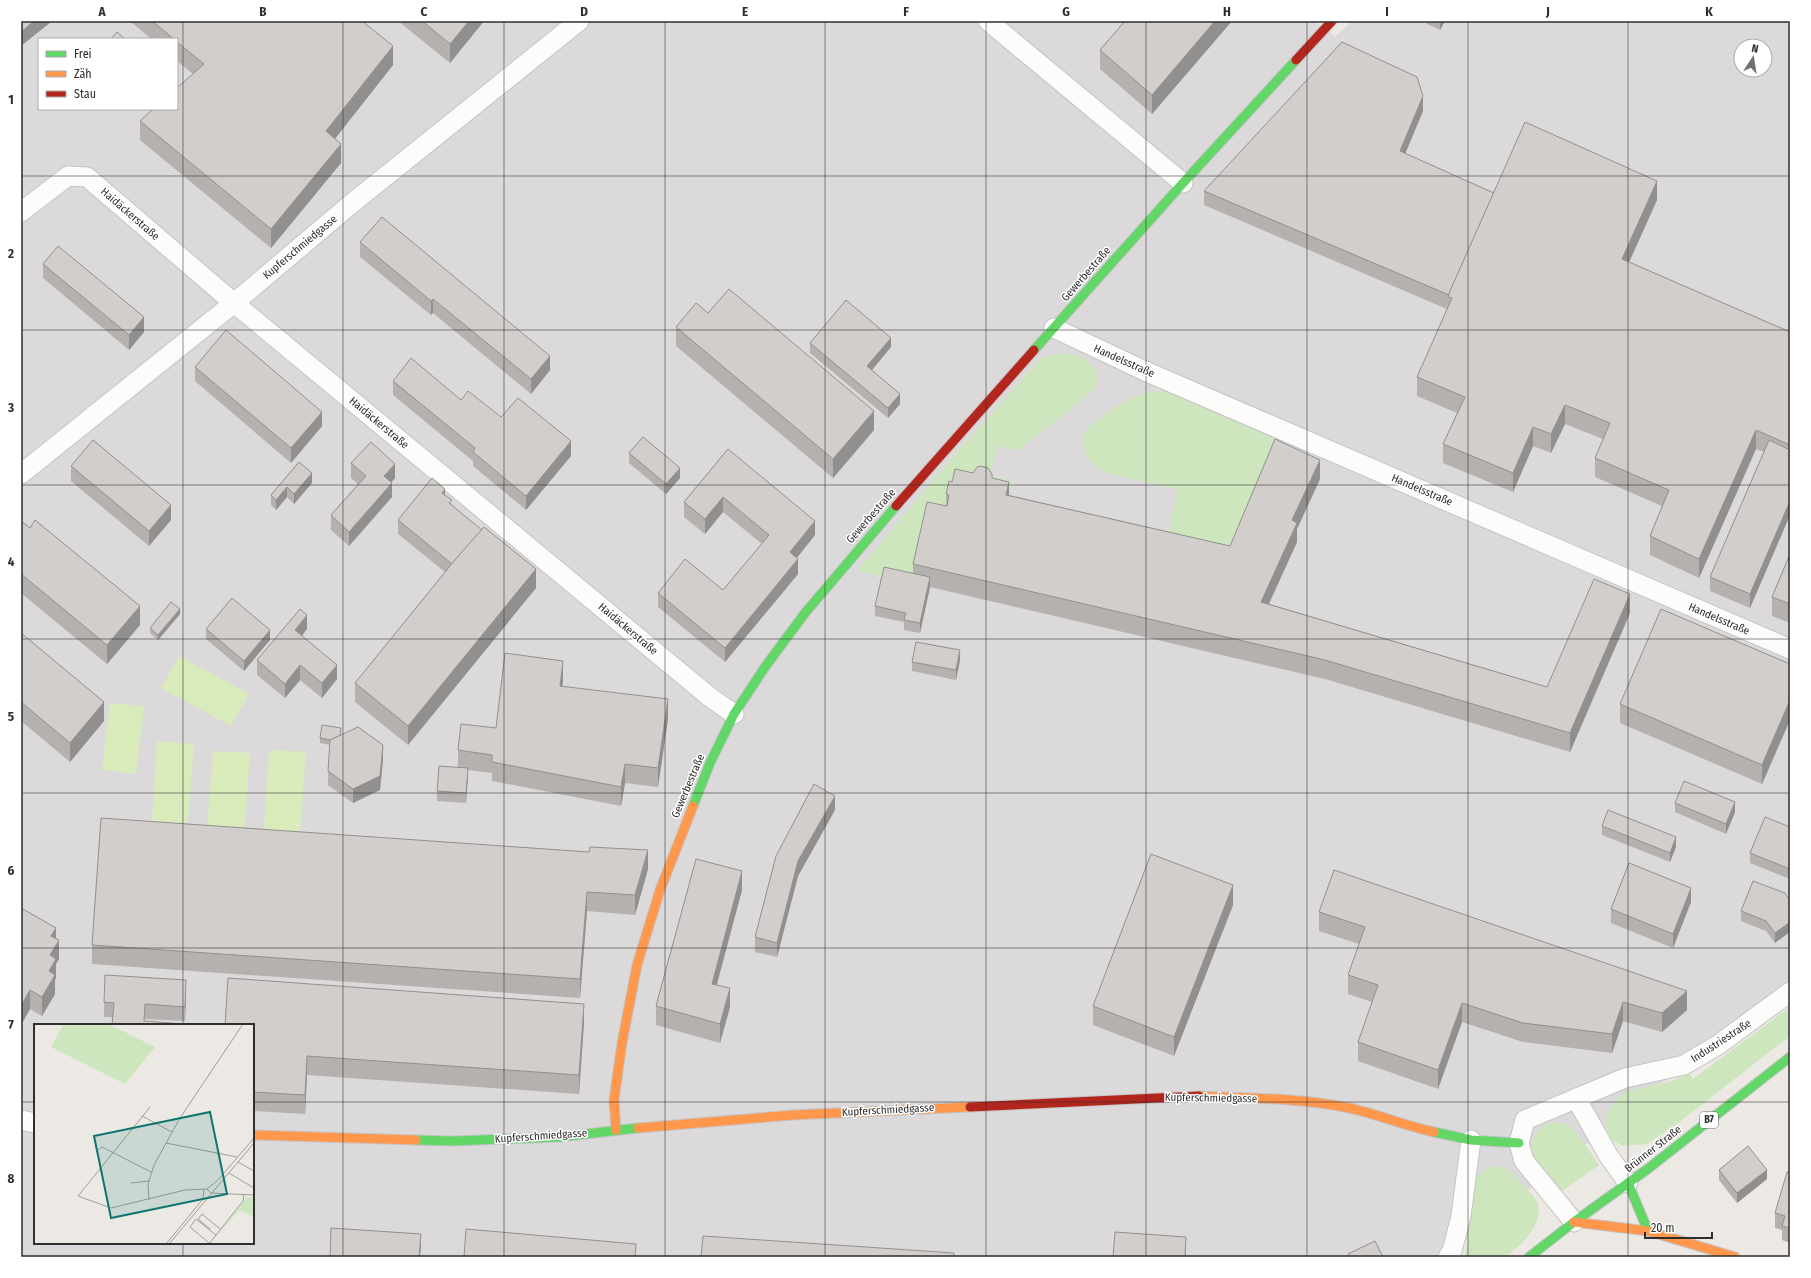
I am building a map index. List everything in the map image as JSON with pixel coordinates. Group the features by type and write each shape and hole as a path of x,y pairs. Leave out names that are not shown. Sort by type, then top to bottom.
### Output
{"street":[{"name":"Kupferschmiedgasse","path":"21,474 234,303 351,204 579,21"},
{"path":"988,21 1183,183"},
{"name":"Gewerbestraße","path":"616,1130 614,1100 622,1043 637,966 660,890 710,763 734,714 764,667 805,612 882,522 1183,183 1332,21"},
{"name":"Haidäckerstraße","path":"21,212 68,176 87,177 234,303 705,692 734,714"},
{"name":"Handelsstraße","path":"1054,328 1152,374 1790,649"},
{"name":"Industriestraße","path":"1576,1098 1625,1078 1684,1065 1718,1045 1790,992"},
{"name":"Brünner Straße","path":"1529,1257 1628,1183 1790,1057"},
{"name":"Kupferschmiedgasse","path":"254,1135 452,1141 560,1137 616,1130 793,1115 1192,1096 1282,1099 1349,1108 1415,1128 1471,1140 1519,1142"},
{"path":"1648,1231 1628,1183 1608,1155 1576,1098 1525,1120 1519,1142 1524,1161 1574,1222 1648,1231 1736,1257"},
{"path":"21,1120 34,1123"},
{"path":"1448,1257 1452,1251 1461,1216 1471,1140"}],"shaded area":[{"path":"21,21 1315,21 1335,37 1352,21 1790,21 1790,981 1445,1257 21,1257"}],"green space":[{"path":"1065,353 1083,358 1092,365 1098,382 1093,391 1019,450 998,446 990,475 1012,481 1009,501 946,513 913,583 857,571 945,466 1041,358"},
{"path":"1165,391 1282,442 1230,565 1165,549 1178,490 1104,472 1093,464 1086,454 1083,443 1083,434 1088,427 1117,406 1134,397 1150,392"},
{"path":"179,656 249,694 231,726 161,688"},
{"path":"110,703 144,706 136,774 102,770"},
{"path":"157,741 194,744 188,823 152,821"},
{"path":"269,750 306,752 300,832 264,829"},
{"path":"213,751 250,753 244,833 207,830"},
{"path":"1790,1007 1790,1036 1678,1123 1647,1144 1623,1146 1612,1140 1607,1131 1605,1120 1609,1109 1617,1099 1627,1091 1672,1081 1689,1073 1693,1079"},
{"path":"1557,1122 1569,1125 1580,1137 1599,1165 1561,1192 1538,1165 1532,1150 1533,1142 1538,1131 1545,1125"},
{"path":"1497,1166 1512,1173 1535,1198 1538,1208 1538,1216 1535,1225 1519,1246 1506,1257 1465,1257 1476,1179 1480,1173 1490,1167"}],"building":[{"path":"21,21 34,21 21,32"},
{"path":"152,21 362,21 393,46 326,131 341,144 271,229 140,121 152,110 178,110 178,87 204,64 178,43 178,38 173,38"},
{"path":"422,21 469,21 450,44"},
{"path":"1125,21 1215,21 1152,95 1100,50"},
{"path":"117,32 124,38 112,38"},
{"path":"1342,42 1417,77 1423,96 1400,151 1494,193 1449,295 1204,191"},
{"path":"1525,122 1657,181 1622,259 1790,332 1790,445 1756,430 1699,559 1650,536 1669,490 1595,458 1610,423 1565,405 1551,434 1533,427 1513,473 1443,444 1465,397 1417,377 1452,298 1448,297 1450,291"},
{"path":"382,217 550,356 531,379 433,299 431,301 360,242"},
{"path":"58,246 144,317 129,335 43,264"},
{"path":"729,289 874,411 833,459 676,327 696,303 708,313"},
{"path":"846,300 891,338 867,366 900,394 888,408 810,343"},
{"path":"226,330 322,412 291,448 195,367"},
{"path":"411,358 461,400 468,391 501,417 518,398 571,441 526,496 473,452 475,448 393,381"},
{"path":"643,437 680,468 666,484 629,453"},
{"path":"1275,439 1320,460 1292,520 1297,523 1261,602 1547,687 1594,579 1630,594 1570,733 1325,660 913,564 927,502 947,506 949,495 946,494 949,481 952,482 955,469 973,473 977,467 981,466 988,468 992,474 992,478 1009,482 1006,495 1230,546"},
{"path":"93,440 171,505 149,531 71,466"},
{"path":"1769,440 1790,450 1790,501 1750,594 1710,577"},
{"path":"371,442 395,464 384,476 392,483 349,532 331,515 366,476 351,463"},
{"path":"728,449 815,521 790,552 798,559 725,648 658,593 685,559 723,590 769,535 723,497 705,519 684,502"},
{"path":"299,462 312,473 294,494 287,487 276,500 271,495"},
{"path":"432,478 445,489 442,493 452,500 449,503 482,530 452,564 398,520"},
{"path":"35,520 140,606 107,645 21,574 21,521 30,528"},
{"path":"484,527 536,569 408,726 355,683 454,561"},
{"path":"1790,554 1790,604 1772,597"},
{"path":"884,567 930,577 920,623 904,620 906,613 875,606"},
{"path":"232,598 270,630 244,661 206,629"},
{"path":"171,602 180,609 158,635 150,628"},
{"path":"300,609 307,615 295,630 337,665 322,683 300,665 285,684 257,660"},
{"path":"1661,609 1790,664 1790,700 1762,765 1620,704"},
{"path":"21,633 104,702 70,743 21,702"},
{"path":"916,642 960,650 956,670 912,662"},
{"path":"505,653 563,661 560,686 668,699 658,768 625,764 621,787 492,762 492,755 458,750 461,724 496,728"},
{"path":"322,725 341,728 340,736 330,740 320,738"},
{"path":"358,727 383,745 380,776 353,789 328,771 330,740"},
{"path":"439,766 468,768 466,793 437,791"},
{"path":"1684,781 1735,802 1726,824 1675,803"},
{"path":"814,784 835,796 798,861 777,943 755,937 776,856"},
{"path":"1608,810 1676,837 1670,853 1602,826"},
{"path":"1765,817 1790,827 1790,869 1750,853"},
{"path":"101,818 589,852 590,847 648,850 635,895 587,892 580,979 92,945"},
{"path":"1151,854 1233,885 1174,1037 1093,1006"},
{"path":"696,859 742,871 712,984 730,988 720,1024 656,1006"},
{"path":"1629,863 1691,888 1673,934 1611,909"},
{"path":"1334,870 1687,991 1662,1013 1623,1002 1612,1034 1523,1023 1462,1003 1438,1070 1358,1042 1378,985 1348,975 1365,927 1319,912"},
{"path":"1753,881 1785,893 1790,901 1790,922 1775,933 1766,921 1741,911"},
{"path":"23,909 56,928 51,936 59,940 50,955 56,959 49,971 55,975 42,997 30,990 21,1006 21,912"},
{"path":"105,975 186,980 185,1007 145,1004 144,1021 184,1024 112,1024 114,1003 104,1002"},
{"path":"228,978 584,1004 579,1075 307,1056 305,1095 254,1092 254,1024 225,1024"},
{"path":"1748,1146 1767,1170 1737,1193 1719,1170"},
{"path":"1790,1171 1790,1228 1782,1226 1785,1216 1775,1213 1787,1172"},
{"path":"331,1228 421,1234 419,1257 330,1257"},
{"path":"466,1229 636,1244 635,1257 464,1257"},
{"path":"1115,1232 1186,1237 1185,1257 1113,1257"},
{"path":"703,1236 954,1253 954,1257 701,1257"},
{"path":"1375,1241 1383,1257 1349,1257 1348,1254"}],"traffic: fast":[{"path":"1034,350 1183,183 1296,60"},
{"path":"693,806 710,763 734,714 765,667 805,613 896,506"},
{"path":"1529,1257 1574,1222 1649,1168 1790,1057"},
{"path":"416,1140 453,1141 560,1137 638,1128"},
{"path":"1434,1132 1471,1140 1519,1143"},
{"path":"1628,1183 1648,1231"}],"traffic: slow":[{"path":"616,1130 614,1100 622,1043 637,965 660,890 693,806"},
{"path":"1199,1096 1312,1102 1349,1108 1434,1132"},
{"path":"638,1128 793,1115 970,1107"},
{"path":"254,1135 416,1140"},
{"path":"1574,1222 1648,1231 1735,1257"}],"traffic: jam":[{"path":"1296,60 1332,21"},
{"path":"896,506 1034,350"},
{"path":"970,1107 1199,1096"}]}
